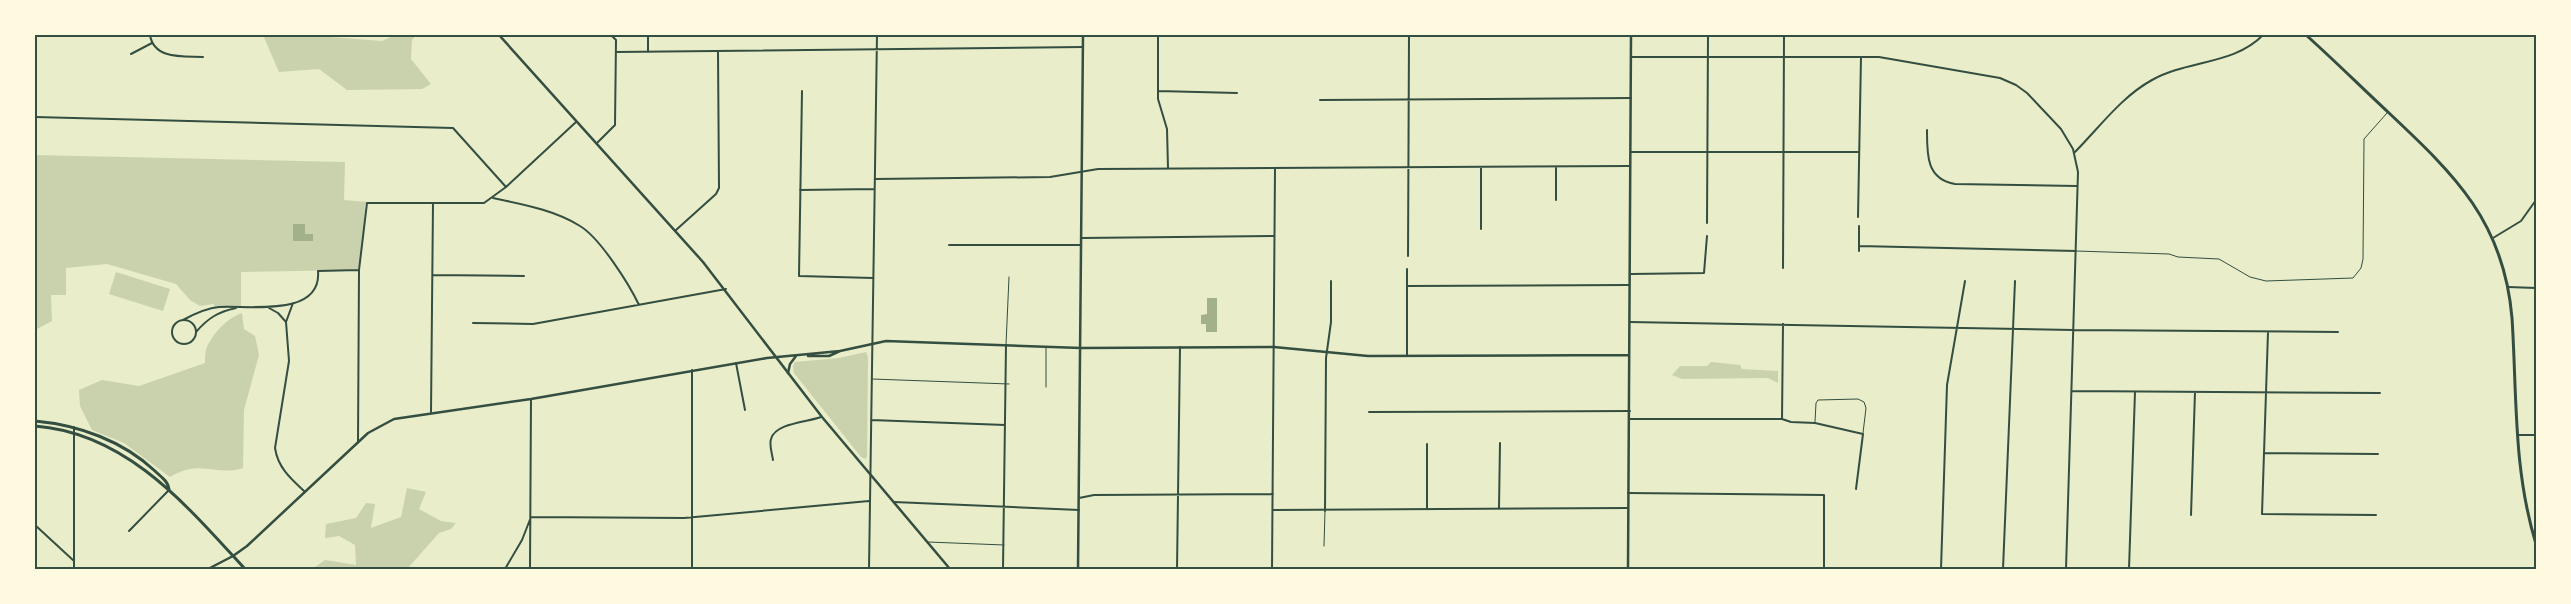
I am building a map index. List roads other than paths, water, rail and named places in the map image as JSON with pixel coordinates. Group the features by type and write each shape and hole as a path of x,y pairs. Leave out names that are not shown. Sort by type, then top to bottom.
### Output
{"main road":[{"path":"2306,35 2436,157 2460,183 2478,209 2493,238 2508,287 2512,318 2516,435 2521,482 2536,544"},
{"path":"35,421 74,427 103,437 130,452 154,470 168,488 245,569"},
{"path":"35,426 74,433 116,450 168,488"}],"street":[{"path":"150,35 152,43 166,54 203,56"},
{"path":"499,35 726,290 822,417 950,569"},
{"path":"595,144 615,125 616,40 611,35"},
{"path":"648,35 648,52"},
{"path":"869,569 877,35"},
{"path":"1078,569 1083,35"},
{"path":"1158,35 1159,105 1168,130 1168,169"},
{"path":"1408,256 1409,35"},
{"path":"1631,35 1628,569 1760,569"},
{"path":"1707,223 1708,35"},
{"path":"1783,268 1784,35"},
{"path":"2074,153 2120,103 2151,80 2171,71 2241,52 2255,44 2263,35"},
{"path":"131,54 152,43"},
{"path":"616,52 1083,47"},
{"path":"675,231 716,194 719,188 718,52"},
{"path":"1631,57 1861,56 1892,58 2008,81 2027,93 2061,129 2074,153 2078,186 2066,569"},
{"path":"1858,217 1861,56"},
{"path":"802,91 799,276 873,278"},
{"path":"1158,91 1226,91 1237,93"},
{"path":"1320,100 1631,98"},
{"path":"35,117 453,128 506,187"},
{"path":"358,442 359,270 364,236 365,205 368,202 479,204 493,198 576,122"},
{"path":"1927,130 1928,161 1934,172 1945,181 1955,184 2078,186"},
{"path":"1631,152 1859,152"},
{"path":"875,179 1050,177 1098,169 1631,166"},
{"path":"1481,229 1482,167"},
{"path":"1556,167 1556,200"},
{"path":"1272,569 1275,168"},
{"path":"800,190 874,189"},
{"path":"493,198 532,206 580,226 608,256 640,305"},
{"path":"2493,238 2521,221 2536,200"},
{"path":"431,412 433,203"},
{"path":"1859,226 1859,251"},
{"path":"1081,238 1274,236"},
{"path":"1631,274 1704,273 1707,236"},
{"path":"949,245 1081,245"},
{"path":"1859,246 2076,251"},
{"path":"1407,269 1407,356"},
{"path":"241,308 221,312 210,318 190,342 181,344 175,340 172,329 175,324 196,313 218,307 268,307 293,303 314,292 318,284 318,271 359,270"},
{"path":"433,275 524,276"},
{"path":"1941,569 1946,396 1965,281"},
{"path":"2003,569 2016,281"},
{"path":"1325,511 1327,352 1332,322 1331,282"},
{"path":"1407,286 1630,285"},
{"path":"2508,287 2536,288"},
{"path":"473,324 532,324 726,290"},
{"path":"293,303 286,322 289,361 275,448 278,460 284,471 305,492"},
{"path":"268,307 278,313 286,322"},
{"path":"183,320 192,323 196,333"},
{"path":"1630,322 1783,323 2073,330 2338,332"},
{"path":"1782,419 1783,323"},
{"path":"2268,332 2262,514 2376,515"},
{"path":"208,569 233,556 261,535 358,442 375,428 389,421 431,412 531,399 775,357 840,351 894,341 1081,348 1274,347 1368,356 1629,355"},
{"path":"1003,569 1007,384 1006,345"},
{"path":"1177,569 1180,347"},
{"path":"788,374 790,364 796,356"},
{"path":"736,363 745,410"},
{"path":"692,370 692,569"},
{"path":"2072,391 2380,393"},
{"path":"2130,569 2135,392"},
{"path":"2191,515 2194,392"},
{"path":"530,569 531,399"},
{"path":"1370,412 1630,411"},
{"path":"773,460 770,443 774,433 780,428 822,417"},
{"path":"1629,419 1782,419 1791,422 1815,423 1863,434 1856,489"},
{"path":"871,420 1005,425"},
{"path":"74,427 74,569"},
{"path":"2516,435 2536,435"},
{"path":"1499,509 1500,443"},
{"path":"1427,444 1427,510"},
{"path":"2264,453 2378,454"},
{"path":"129,531 168,488"},
{"path":"1628,493 1824,495 1824,569"},
{"path":"1079,498 1094,495 1273,494"},
{"path":"531,517 693,516 869,500"},
{"path":"894,502 1079,510"},
{"path":"1273,510 1629,508"},
{"path":"505,569 522,540 531,517"},
{"path":"35,525 74,561"}],"lane":[{"path":"2076,251 2168,254 2178,257 2219,259 2250,277 2266,281 2353,278 2361,268 2363,259 2364,139 2388,112"},
{"path":"1006,345 1009,277"},
{"path":"1046,346 1046,387"},
{"path":"872,379 1007,384"},
{"path":"1815,423 1816,403 1818,400 1858,398 1864,402 1866,408 1863,434"},
{"path":"1324,546 1325,511"},
{"path":"927,542 1004,545"}]}
